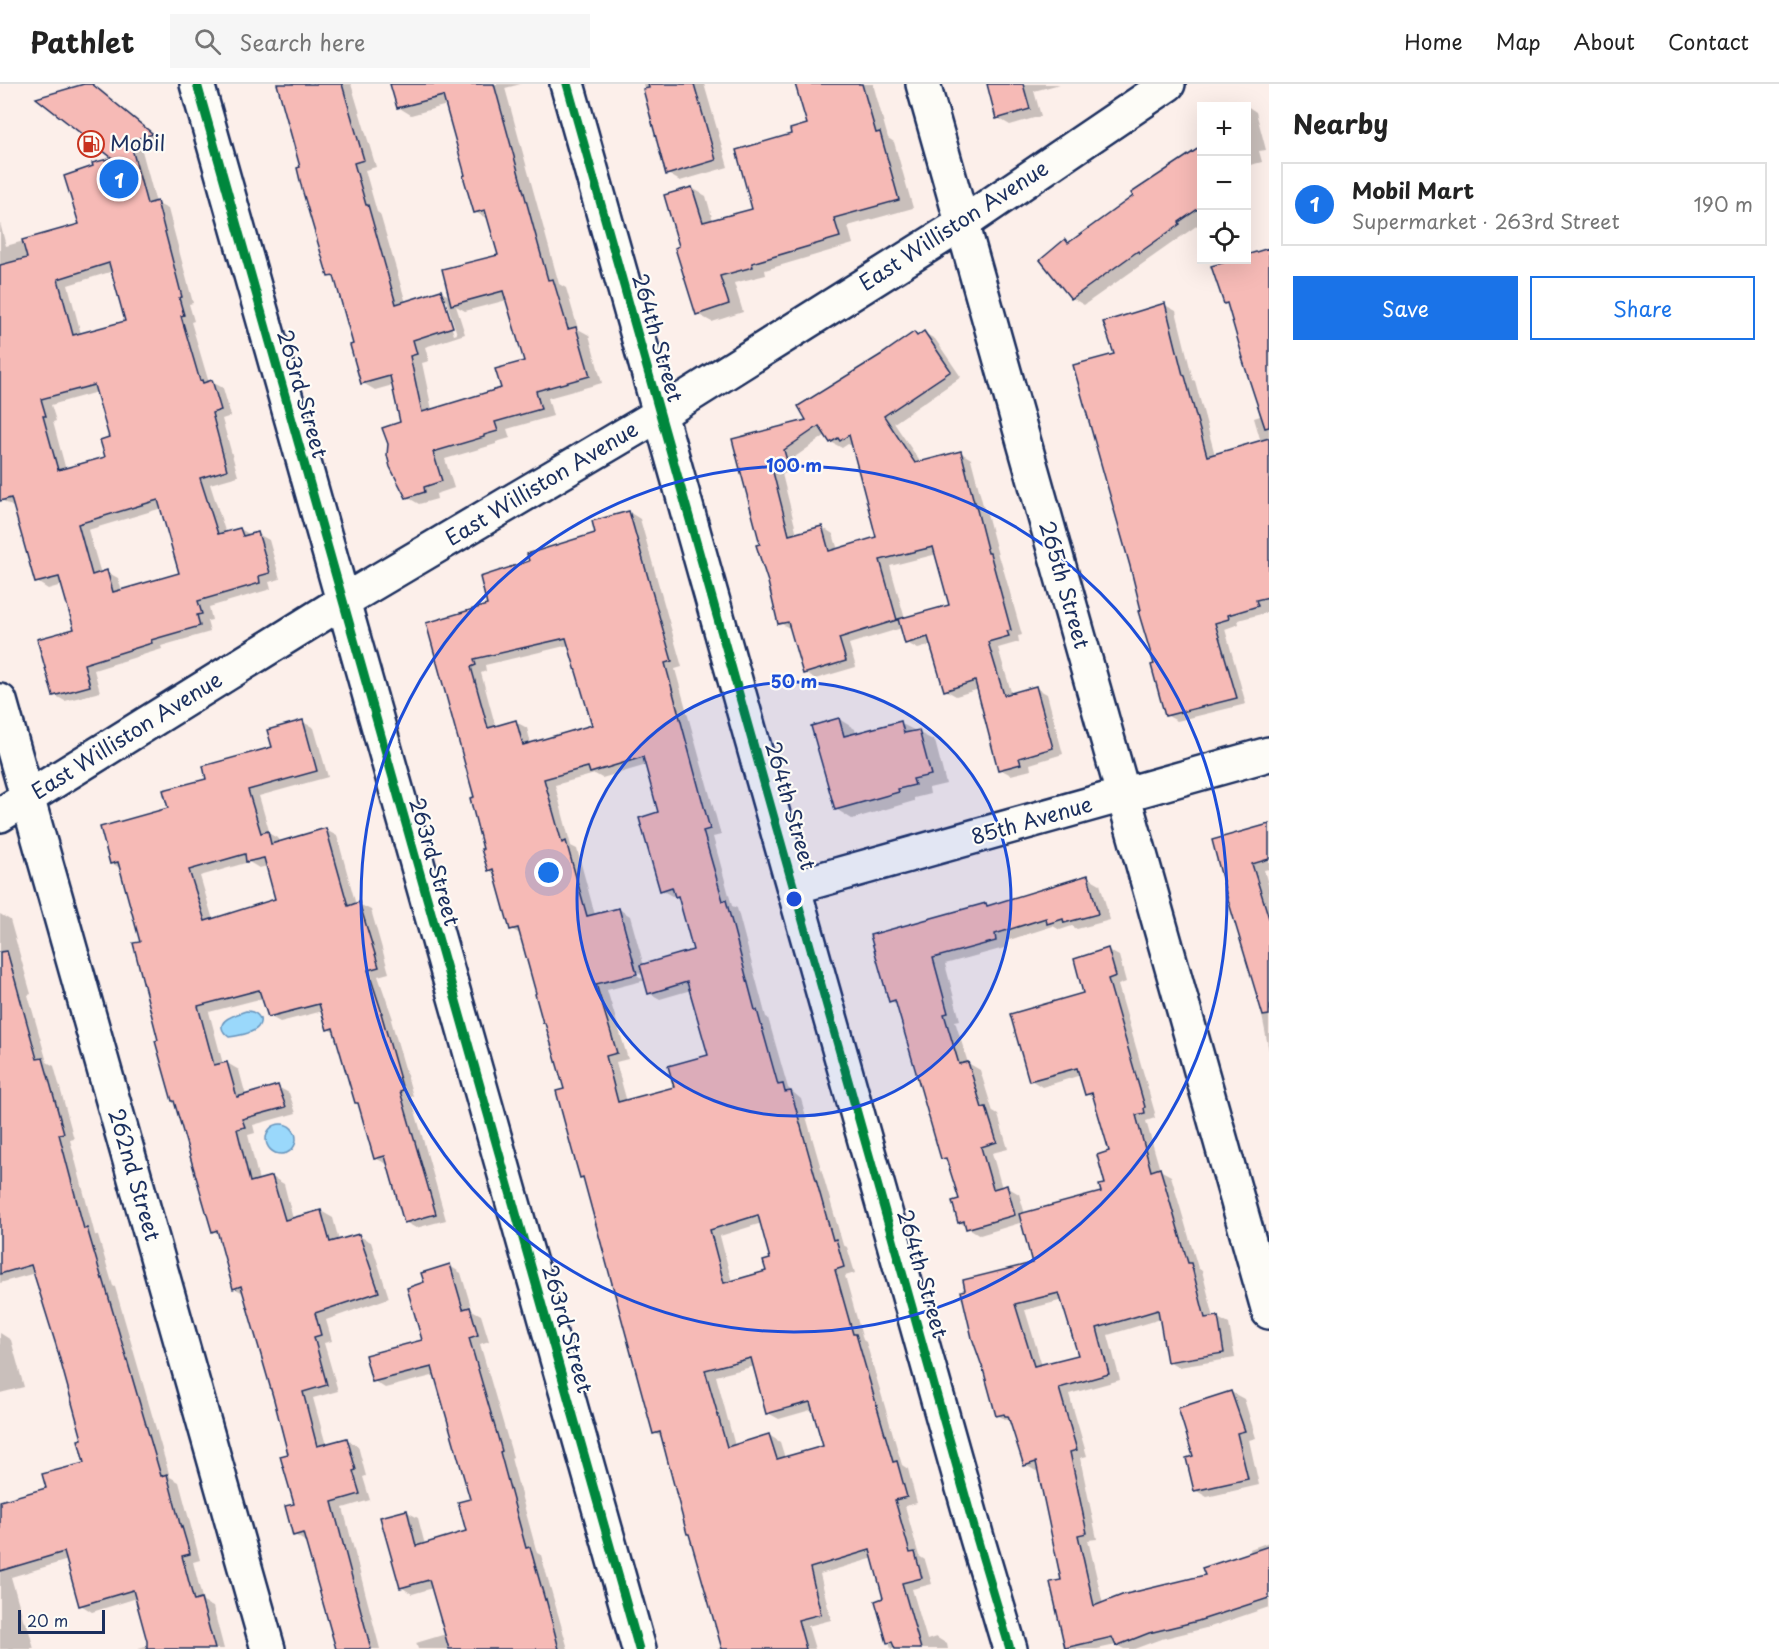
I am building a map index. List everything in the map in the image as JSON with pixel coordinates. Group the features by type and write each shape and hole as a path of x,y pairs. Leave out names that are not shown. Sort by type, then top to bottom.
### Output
{"street":[{"name":"263rd Street","path":"197,84 639,1649"},
{"name":"264th Street","path":"567,84 1010,1649"},
{"name":"265th Street","path":"923,84 1269,1312"},
{"name":"East Williston Avenue","path":"0,815 342,602 660,414 962,224 1168,84"},
{"name":"262nd Street","path":"0,701 268,1649"},
{"name":"85th Avenue","path":"794,887 1269,754"}],"water":[{"path":"246,1011 255,1013 259,1018 258,1027 249,1033 229,1037 224,1032 223,1023 230,1017"},
{"path":"281,1124 292,1128 296,1139 292,1150 281,1154 270,1150 266,1139 270,1128"}],"building":[{"path":"84,84 92,84 153,134 130,141 147,204 157,201 182,297 179,298 184,315 181,316 200,381 202,380 203,383 212,380 221,410 212,413 227,470 200,478 218,534 240,528 243,536 258,532 270,573 259,576 260,583 198,601 202,614 197,615 200,626 151,640 152,643 84,664 90,686 53,696 37,639 74,629 59,577 35,583 11,498 0,501 0,265 27,258 22,240 79,224 64,176 93,166 92,163 112,158 36,98","holes":["109,263 125,321 73,335 58,279","94,385 109,437 100,440 105,457 58,470 43,416 46,416 41,399","158,500 179,573 113,592 107,570 92,575 78,524"]},
{"path":"277,84 342,84 364,160 354,163 396,304 441,290 453,327 413,340 417,354 410,356 422,412 501,388 495,369 524,361 503,291 451,305 442,269 498,255 485,210 474,213 443,96 397,108 390,84 494,84 548,280 553,279 568,329 576,327 590,376 536,391 541,409 495,422 498,431 433,452 442,481 424,487 425,492 406,498 390,467 387,455 388,444 382,428 400,422 390,376 361,384 350,345 353,344 334,276 328,277 302,189 297,168 300,167"},
{"path":"648,84 694,84 716,160 666,175 643,89 649,88"},
{"path":"795,84 862,84 876,133 880,132 899,200 834,218 840,237 752,263 753,267 720,276 729,304 696,315 675,248 679,246 664,195 692,187 703,222 752,209 736,150 791,134 790,129 807,124"},
{"path":"987,84 1023,84 1030,109 996,119"},
{"path":"1197,149 1197,209 1179,222 1180,224 1071,299 1040,260 1065,239 1068,243 1133,196 1131,193"},
{"path":"1269,248 1269,427 1265,428 1227,303 1224,304 1211,266 1251,264 1251,253"},
{"path":"1165,303 1207,456 1269,438 1269,597 1256,600 1258,606 1228,615 1229,619 1215,623 1237,698 1165,716 1151,665 1154,664 1138,611 1141,610 1130,566 1073,365 1114,354 1103,322"},
{"path":"924,331 951,371 884,416 915,463 961,451 1011,630 1007,631 1009,636 988,642 1004,695 1036,686 1053,748 1019,758 1021,764 998,770 975,681 944,691 928,637 905,644 898,619 949,605 933,547 880,560 897,620 839,638 846,661 803,674 788,622 778,624 756,545 760,544 732,439 806,420 798,406 914,332 917,336","holes":["819,426 830,443 838,438 840,441 849,435 876,537 829,551 822,526 789,535 772,468 788,464 784,450"]},
{"path":"629,511 672,661 665,663 710,829 703,831 723,901 726,900 755,1010 757,1010 778,1085 783,1084 785,1092 791,1091 833,1240 836,1239 844,1267 835,1270 853,1334 856,1334 893,1462 897,1461 907,1497 895,1500 910,1553 915,1552 922,1578 902,1583 921,1649 895,1649 892,1642 887,1643 875,1601 883,1598 870,1550 810,1568 821,1614 798,1620 806,1649 722,1649 689,1534 687,1534 660,1432 653,1434 583,1177 580,1178 572,1150 556,1091 564,1089 545,1023 543,1023 518,928 510,930 493,869 488,871 481,849 483,849 470,798 474,797 426,623 487,605 480,577 529,561 527,554 595,533 592,521","holes":["566,638 592,725 523,745 516,720 488,728 471,667 476,665 474,659","643,757 658,812 639,818 660,891 672,887 675,897 678,896 693,950 640,965 648,994 687,982 708,1055 668,1066 674,1087 618,1102 606,1056 617,1053 596,984 637,974 619,908 587,916 566,841 562,843 544,779 588,767 590,773","758,1215 770,1259 763,1261 766,1271 724,1283 710,1230","751,1358 766,1414 810,1402 823,1446 777,1459 769,1434 727,1447 705,1370"]},
{"path":"839,718 844,736 901,721 904,733 919,730 931,775 913,779 915,785 898,789 899,792 835,810 811,726"},
{"path":"303,720 317,771 248,790 261,833 268,831 271,844 326,828 348,906 359,902 379,967 368,970 382,1013 403,1090 400,1091 436,1214 404,1223 385,1156 374,1159 333,1028 327,1030 319,1004 268,1017 259,990 198,1006 214,1065 227,1062 237,1097 278,1085 286,1107 242,1119 245,1127 237,1129 250,1182 272,1176 285,1220 321,1210 330,1242 359,1234 379,1292 315,1313 321,1335 314,1337 327,1385 303,1392 317,1446 347,1438 356,1470 353,1471 360,1494 332,1502 371,1649 336,1649 303,1533 293,1536 285,1506 294,1504 280,1456 288,1454 274,1400 241,1286 233,1289 217,1230 212,1232 174,1101 172,1101 155,1041 158,1040 133,943 140,942 118,862 110,864 100,827 168,808 163,790 206,779 203,766 272,747 267,730","holes":["245,854 246,862 264,858 275,899 205,921 189,870"]},
{"path":"1269,824 1269,859 1252,864 1269,918 1269,1015 1263,1016 1212,840"},
{"path":"1088,875 1098,914 1064,923 1063,919 1047,924 1046,918 995,934 996,941 933,958 948,1013 944,1014 959,1064 968,1062 982,1108 986,1107 997,1142 981,1147 993,1189 1007,1185 1015,1215 966,1229 964,1221 958,1223 952,1201 959,1199 946,1158 941,1159 895,1000 889,1002 870,935 986,903 987,906"},
{"path":"1108,948 1116,976 1108,979 1145,1107 1145,1113 1136,1115 1151,1171 1160,1168 1188,1263 1191,1263 1205,1318 1218,1316 1224,1353 1167,1362 1158,1310 1097,1328 1109,1374 1059,1388 1077,1450 1070,1452 1087,1533 1078,1535 1094,1606 1122,1595 1205,1575 1202,1568 1269,1546 1269,1598 1198,1621 1149,1633 1116,1646 1112,1637 1065,1648 1050,1582 1061,1580 1036,1462 1024,1466 1008,1416 1004,1414 996,1416 972,1338 961,1291 965,1290 963,1280 1032,1263 1019,1214 1101,1192 1099,1185 1105,1184 1097,1155 1109,1151 1092,1093 1085,1095 1077,1068 1029,1081 1010,1014 1083,993 1074,959","holes":["1059,1293 1078,1355 1034,1366 1015,1304"]},
{"path":"7,951 37,1059 43,1058 64,1133 59,1134 84,1229 87,1228 103,1278 161,1476 167,1474 190,1554 182,1556 194,1601 201,1599 215,1649 147,1649 147,1641 133,1590 79,1606 64,1552 0,1571 0,1501 46,1488 42,1474 84,1463 78,1440 82,1439 31,1265 0,1274 0,952"},
{"path":"450,1264 463,1309 470,1307 478,1335 469,1338 502,1451 500,1452 526,1548 530,1547 559,1649 449,1649 429,1580 400,1588 380,1517 407,1510 416,1546 466,1531 458,1502 470,1499 432,1367 372,1382 365,1355 422,1340 407,1288 424,1282 421,1273"},
{"path":"1231,1391 1245,1431 1237,1433 1248,1479 1194,1491 1186,1458 1193,1456 1178,1408"}],"cycle path":[{"path":"197,84 639,1649"},
{"path":"567,84 1010,1649"}],"place":[{"name":"Mobil","path":"91,144"},
{"name":"Mobil Mart","path":"119,179"}]}
